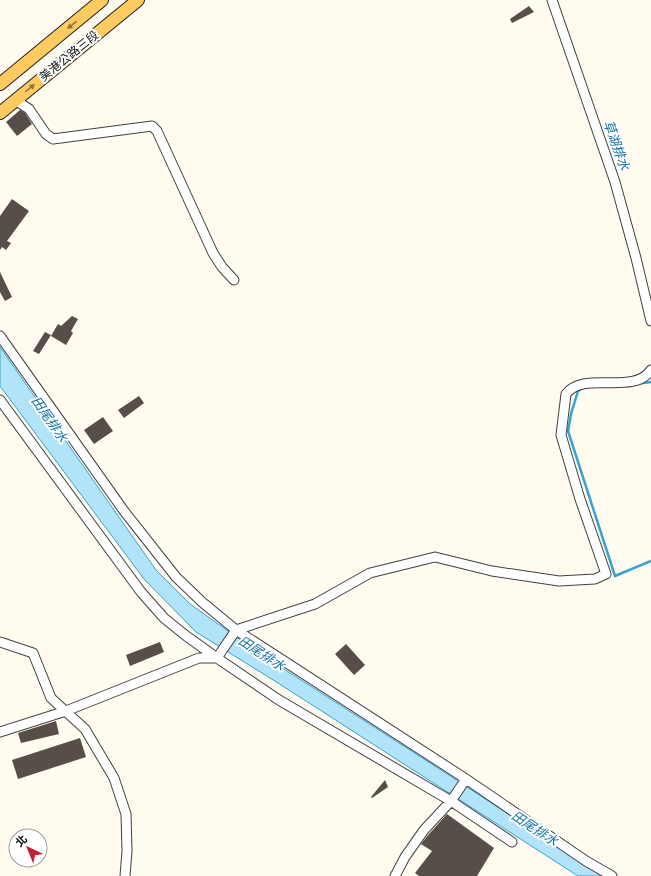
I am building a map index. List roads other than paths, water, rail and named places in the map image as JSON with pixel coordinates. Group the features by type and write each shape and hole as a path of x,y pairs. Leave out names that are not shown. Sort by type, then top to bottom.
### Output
{"main road":[{"name":"美港公路三段","path":"0,84 102,0"},
{"name":"美港公路三段","path":"0,113 138,0"}],"street":[{"path":"552,0 615,182 636,258 651,322"},
{"path":"15,100 29,109 46,134 53,139 152,126 157,131 213,253 222,267 234,280"},
{"path":"0,336 124,511 176,577 202,602 236,630 466,779 586,861 612,876"},
{"path":"217,658 236,630 315,604 370,573 435,557 492,571 559,581 595,579 606,574 580,500 561,435 566,394 570,388 582,384 635,381 648,374 651,370"},
{"path":"0,400 141,592 164,618 217,658 280,700 451,801 512,842"},
{"path":"0,642 33,653 51,698 85,729 114,778 126,814 127,851 125,876"},
{"path":"0,732 66,711 199,658 217,658"},
{"path":"395,876 405,857 420,836 451,801 466,779"}],"water":[{"name":"田尾排水","path":"0,347 156,570 190,604 259,653 603,876 578,876 196,632 144,579 0,386"}],"waterway":[{"path":"636,384 651,382"},
{"path":"583,388 578,391 571,414 568,431 615,576 651,561"}],"water label":[{"name":"草湖排水","path":"617,145"}]}
